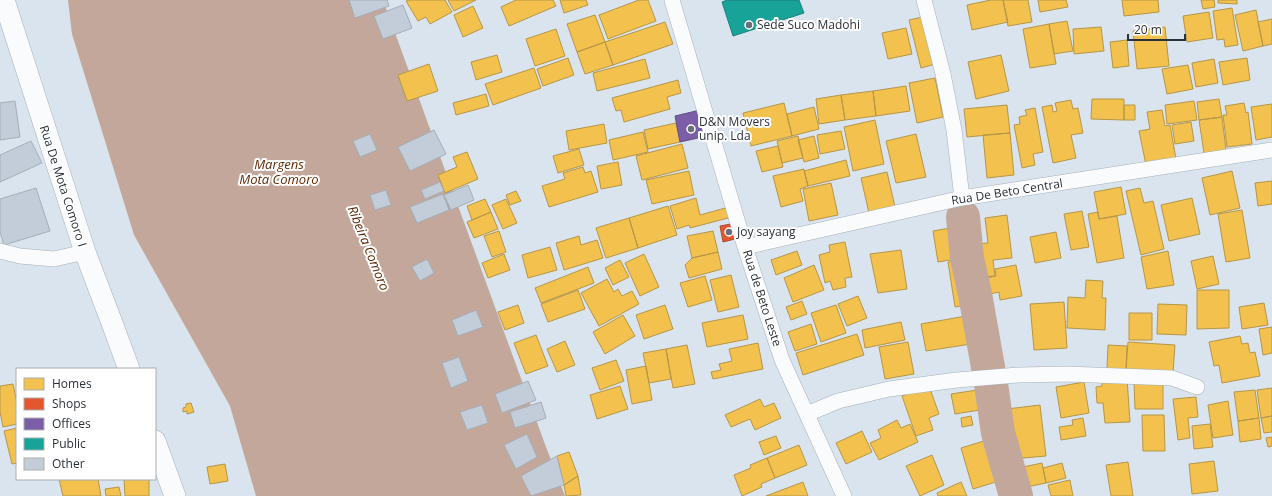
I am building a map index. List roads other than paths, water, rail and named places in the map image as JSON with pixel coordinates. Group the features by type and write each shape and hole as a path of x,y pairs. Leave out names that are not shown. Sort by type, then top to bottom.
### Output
{"street":[{"name":"Rua De Mota Comoro I","path":"4,0 84,252 129,368"},
{"name":"Rua de Beto Leste","path":"672,0 745,247 782,360 844,496"},
{"path":"924,0 943,74 954,130 962,198"},
{"name":"Rua De Beto Central","path":"745,247 962,198 1272,150"},
{"path":"0,254 54,259 84,252"},
{"path":"807,414 838,401 888,389 957,380 1019,375 1067,374 1172,378 1197,387"},
{"path":"156,444 175,496"}],"water":[{"name":"Margens Mota Comoro","path":"68,0 383,0 565,496 256,496 230,406 134,235 72,34"}],"waterway":[{"path":"963,217 967,258 991,384 998,433 1016,496"}],"place":[{"name":"Sede Suco Madohi","path":"749,25"},
{"name":"D&N Movers unip. Lda","path":"691,129"},
{"name":"Joy sayang","path":"729,232"}],"water label":[{"name":"Ribeira Comoro","path":"369,248"}]}
